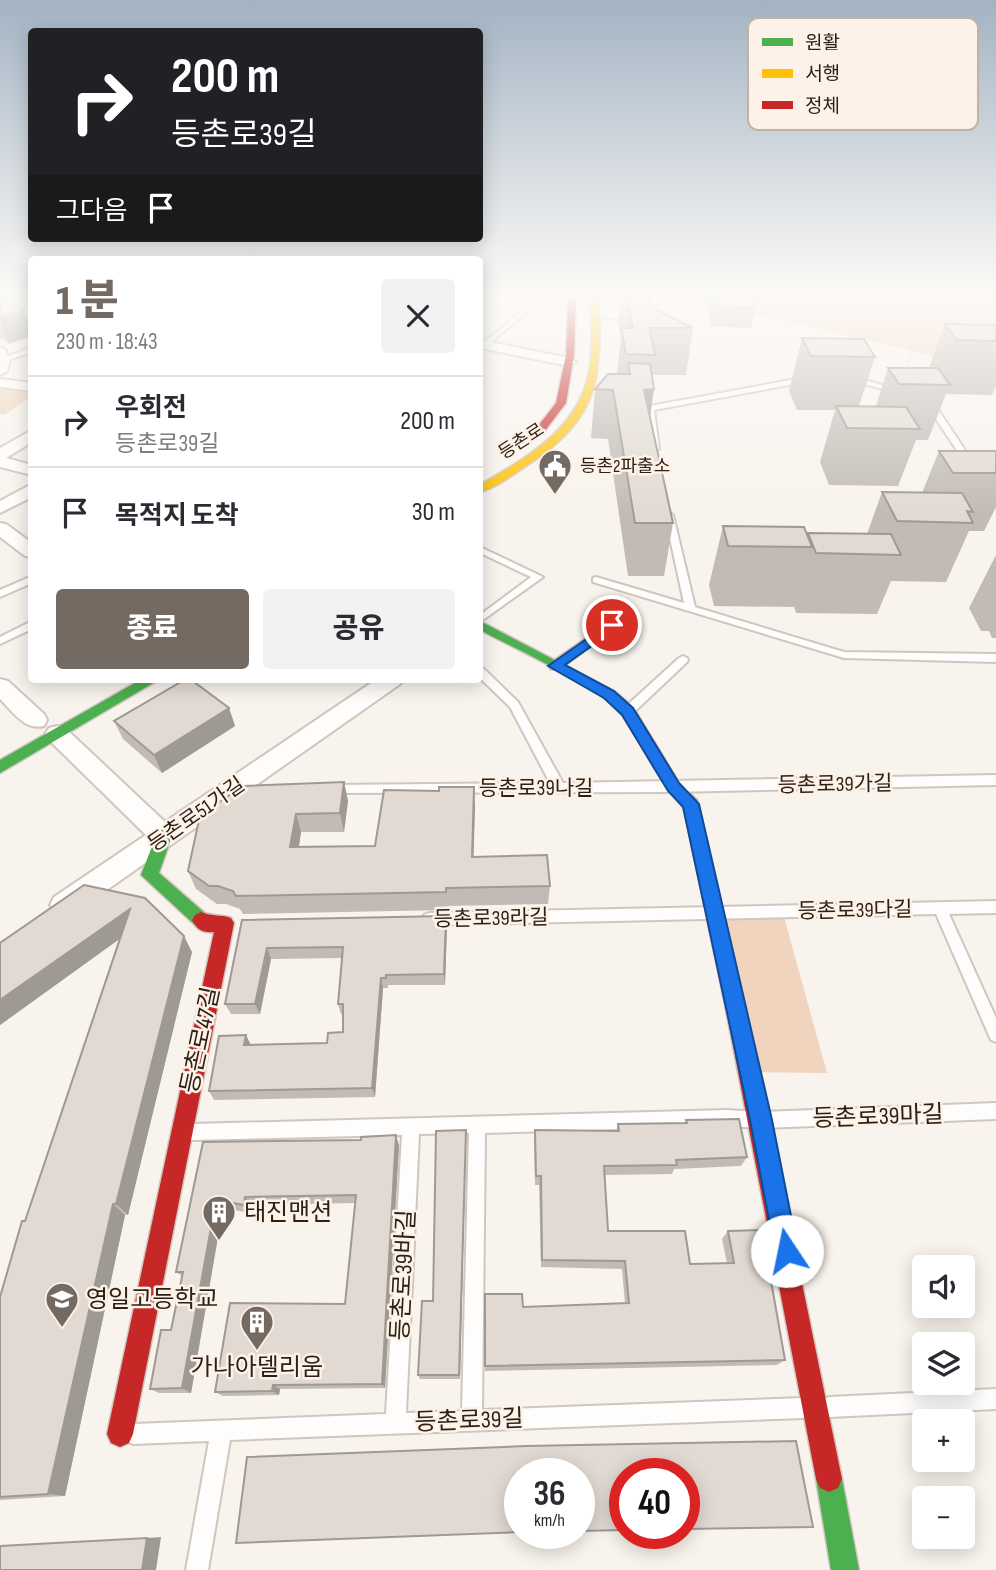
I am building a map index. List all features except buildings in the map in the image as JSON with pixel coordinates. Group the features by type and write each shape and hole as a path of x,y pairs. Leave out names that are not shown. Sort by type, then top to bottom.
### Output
{"main road":[{"name":"등촌로","path":"483,469 536,435 561,403 568,368"},
{"name":"등촌로","path":"483,487 546,450 567,432 588,405 594,368"},
{"path":"483,627 609,694 628,711 673,787 691,804 761,1120 818,1408 845,1570"},
{"path":"0,767 41,723 143,683"},
{"name":"등촌로47길","path":"120,1434 180,1133 232,923 206,925 150,876 164,836"}],"street":[{"path":"0,383 28,386"},
{"path":"0,455 28,438"},
{"path":"0,462 28,469"},
{"path":"0,508 28,491"},
{"path":"0,528 28,544"},
{"path":"0,554 28,545"},
{"name":"등촌로51가길","path":"44,919 386,683"},
{"path":"0,686 164,836"}],"lane":[{"path":"625,407 650,408 796,381 820,382"},
{"path":"844,382 868,383 907,393"},
{"path":"924,402 930,405 973,468"},
{"path":"561,403 588,405"},
{"path":"650,408 657,458"},
{"path":"665,498 690,608"},
{"path":"483,551 538,578 483,617"},
{"path":"596,580 844,655 996,658"},
{"path":"0,594 28,581"},
{"path":"555,666 631,611"},
{"path":"0,640 28,626"},
{"path":"628,711 683,660"},
{"path":"483,674 514,705 559,788"},
{"name":"등촌로39가길","path":"673,787 996,780"},
{"name":"등촌로39나길","path":"312,790 673,787"},
{"path":"230,790 257,790"},
{"name":"등촌로39다길","path":"715,913 996,906"},
{"path":"940,908 996,1035"},
{"name":"등촌로39라길","path":"407,919 715,913"},
{"name":"등촌로39마길","path":"761,1120 996,1111"},
{"path":"180,1133 727,1118 761,1120"},
{"path":"472,1420 477,1125"},
{"name":"등촌로39바길","path":"396,1422 411,1127"},
{"name":"등촌로39길","path":"120,1434 996,1399"},
{"path":"197,1570 221,1431"}],"path":[{"path":"897,391 905,368"}],"shaded area":[{"path":"6,386 28,389 28,399 4,415 0,414 0,390"},
{"path":"781,906 827,1073 744,1072 707,907"}],"traffic: fast":[{"path":"483,627 609,694 628,711 673,787 691,804 736,1009"},
{"path":"0,767 146,683"},
{"path":"164,836 150,875 201,920"},
{"path":"829,1479 845,1570"}],"traffic: slow":[{"path":"483,487 534,457 565,431 587,397 595,368"}],"traffic: jam":[{"path":"540,430 561,403 568,368"},
{"path":"120,1434 225,923 206,925 201,920"},
{"path":"736,1009 829,1479"}],"place":[{"name":"등촌2파출소","path":"555,496"},
{"name":"태진맨션","path":"219,1242"},
{"name":"영일고등학교","path":"62,1329"},
{"name":"가나아델리움","path":"257,1352"}],"route":[{"path":"612,625 555,666 609,694 628,711 673,787 691,804 787,1251"}]}
